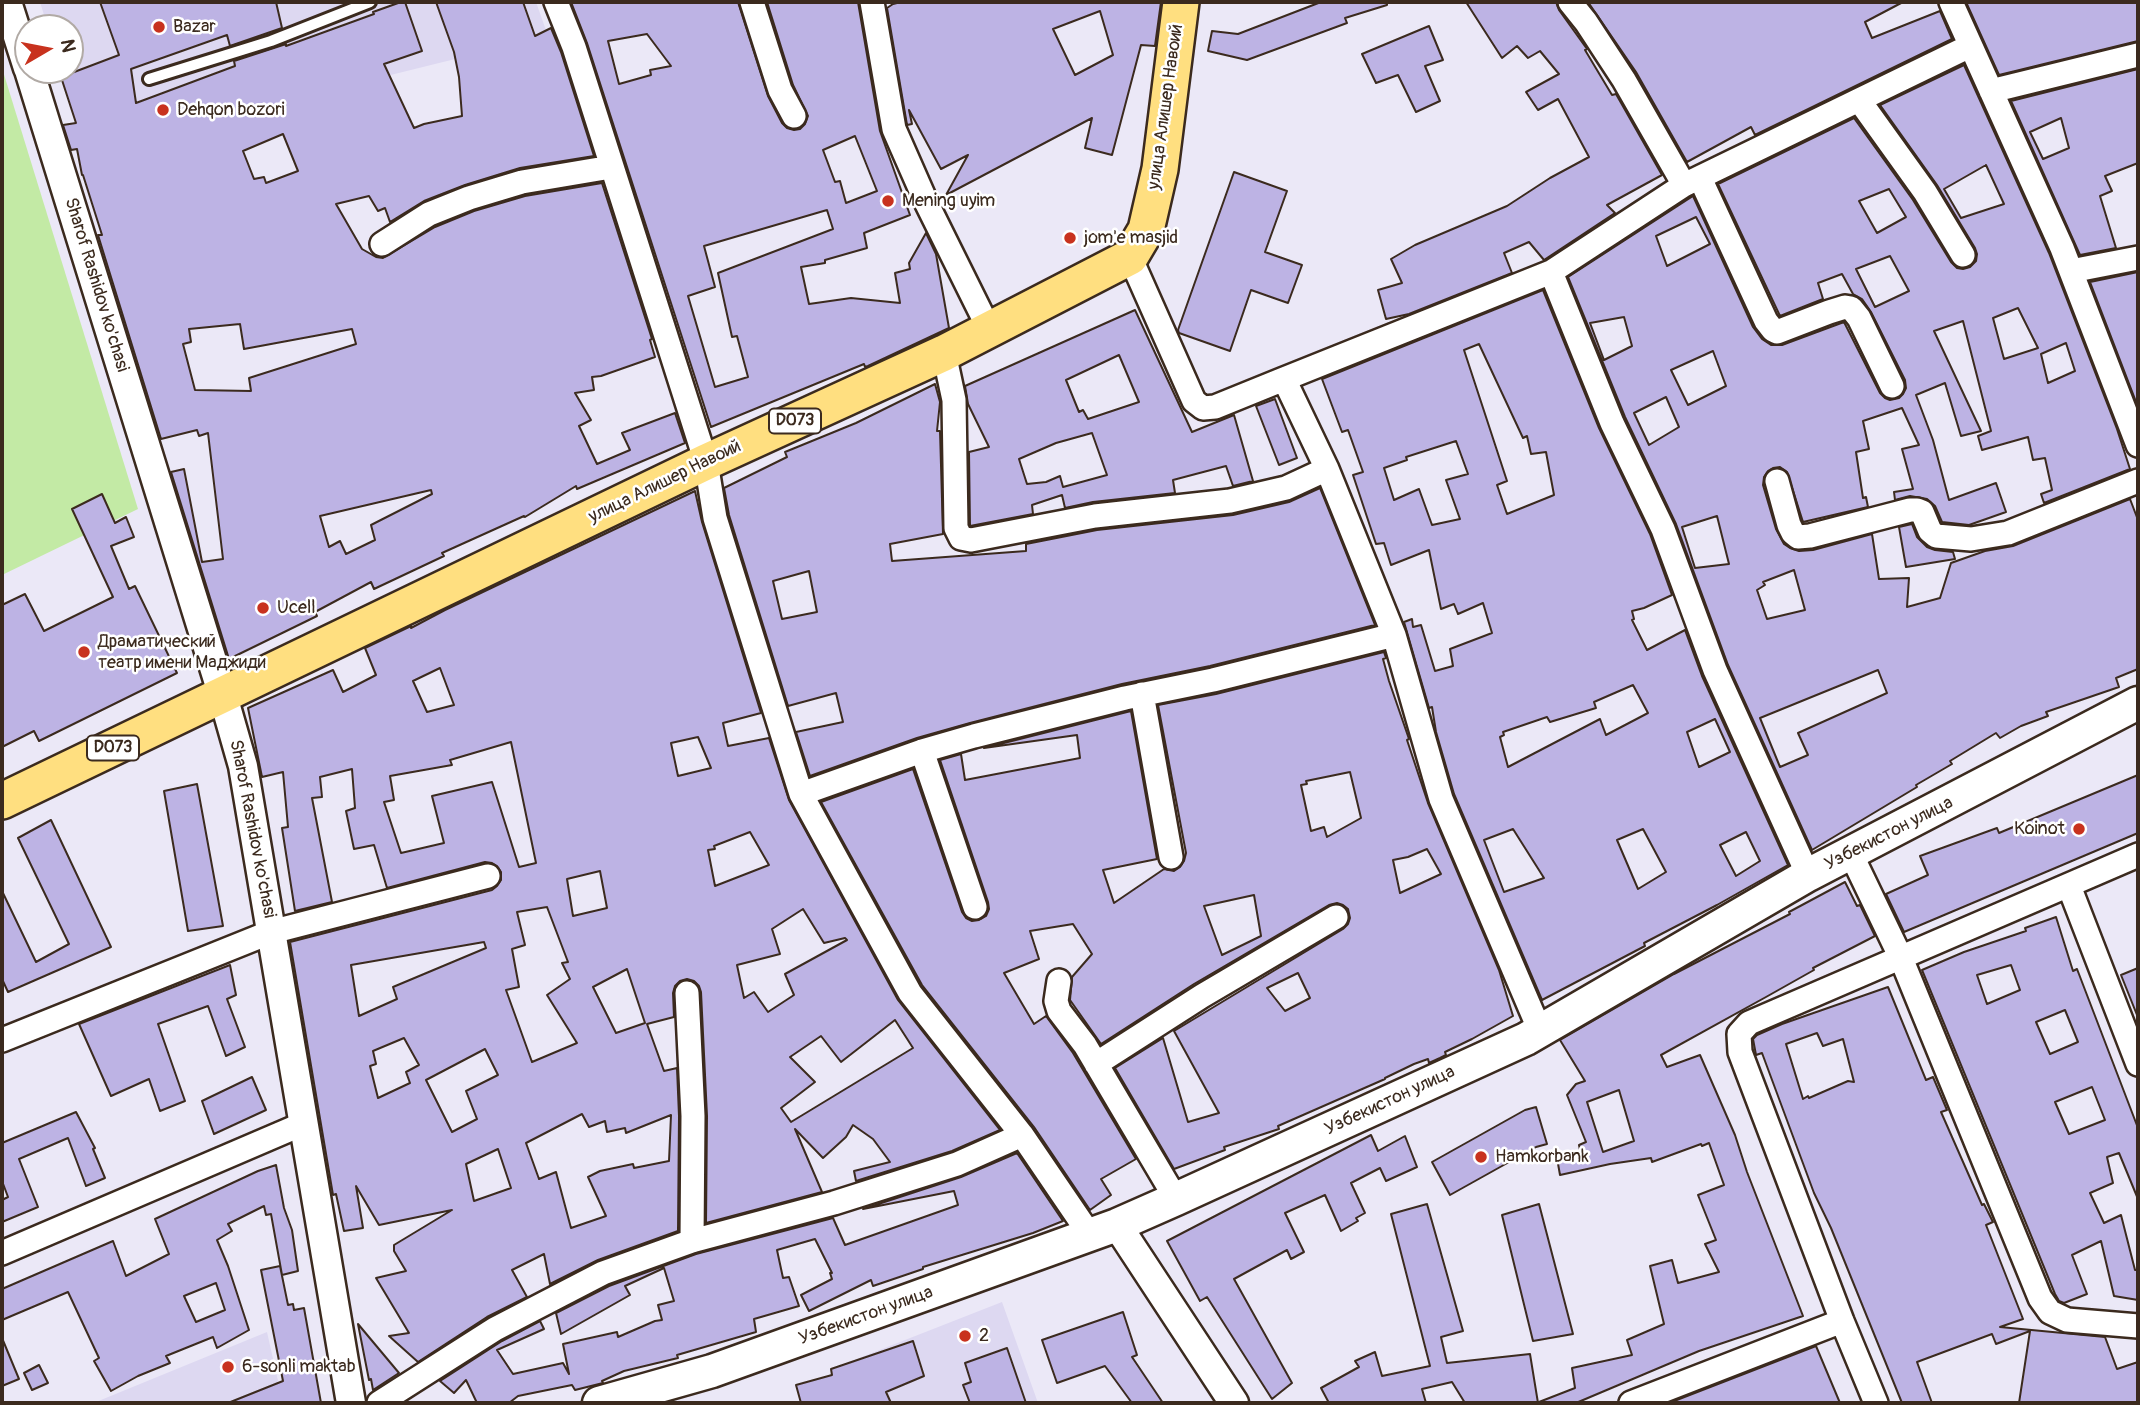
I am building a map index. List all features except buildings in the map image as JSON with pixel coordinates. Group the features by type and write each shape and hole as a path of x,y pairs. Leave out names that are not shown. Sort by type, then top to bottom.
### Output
{"main road":[{"name":"улица Алишер Навоий","path":"2,801 706,462 944,353 1130,257 1146,230 1160,169 1181,2"},
{"name":"Узбекистон улица","path":"599,1403 712,1371 1103,1230 1176,1199 1540,1031 1808,875 2138,703"}],"street":[{"name":"Sharof Rashidov ko'chasi","path":"8,2 14,22"},
{"path":"556,2 574,47 706,462 715,518 801,794 910,993 1022,1135 1103,1230 1234,1403"},
{"path":"752,2 780,90 794,116"},
{"path":"872,2 894,128 926,204 989,330"},
{"path":"1570,2 1692,182 1773,330 1777,332 1829,312 1850,308 1859,318 1892,386"},
{"path":"1951,2 2071,271 2138,445"},
{"path":"1130,257 1194,401 1203,408 1215,408 1550,272 1692,182 1970,46"},
{"path":"1990,91 2138,55"},
{"name":"Sharof Rashidov ko'chasi","path":"33,84 243,766 351,1403"},
{"path":"1859,100 1925,192 1963,255"},
{"path":"382,244 429,214 469,198 522,182 611,167"},
{"path":"2071,271 2138,258"},
{"path":"1550,272 1612,424 1664,529 1715,670 1808,875"},
{"path":"944,353 954,400 957,527 961,538 971,540 1096,516 1230,501 1286,488 1327,469"},
{"path":"1284,379 1327,469 1394,635 1441,799 1540,1031"},
{"path":"1777,481 1789,525 1798,537 1917,510 1922,512 1930,531 1936,537 1972,539 2008,533 2138,481"},
{"path":"801,794 922,751 1142,694 1213,680 1394,635"},
{"path":"1142,694 1171,857"},
{"path":"922,751 975,907"},
{"path":"1851,854 1901,958 2040,1298 2050,1312 2067,1320 2138,1325"},
{"path":"1876,1403 1740,1052 1739,1034 1749,1023 2138,855"},
{"path":"2,1040 271,932 488,876"},
{"path":"2069,886 2138,1064"},
{"path":"1096,1064 1202,996 1336,917"},
{"path":"1059,981 1056,1001 1059,1011 1085,1045 1176,1199"},
{"path":"687,993 693,1116 692,1241"},
{"path":"2,1253 305,1123"},
{"path":"379,1403 495,1329 603,1273 692,1241 834,1203 957,1164 1022,1135"},
{"path":"1631,1403 1663,1397 1842,1321"}],"lane":[{"path":"149,79 271,41 370,2"}],"shaded area":[{"name":"Dehqon bozori","path":"40,2 536,2 548,36 88,150 67,84 84,84 84,14 44,14"},
{"name":"2","path":"1002,1302 1038,1403 838,1403 831,1369"},
{"name":"6-sonli maktab","path":"267,1332 283,1403 96,1402"}],"green space":[{"path":"2,68 138,509 2,575"}],"place":[{"name":"Bazar","path":"159,27"},
{"name":"Dehqon bozori","path":"163,110"},
{"name":"Mening uyim","path":"888,201"},
{"name":"jom'e masjid","path":"1070,238"},
{"name":"Ucell","path":"263,608"},
{"name":"Драматический театр имени Маджиди","path":"84,652"},
{"name":"Koinot","path":"2079,829"},
{"name":"Hamkorbank","path":"1481,1157"},
{"name":"2","path":"965,1336"},
{"name":"6-sonli maktab","path":"228,1367"}]}
